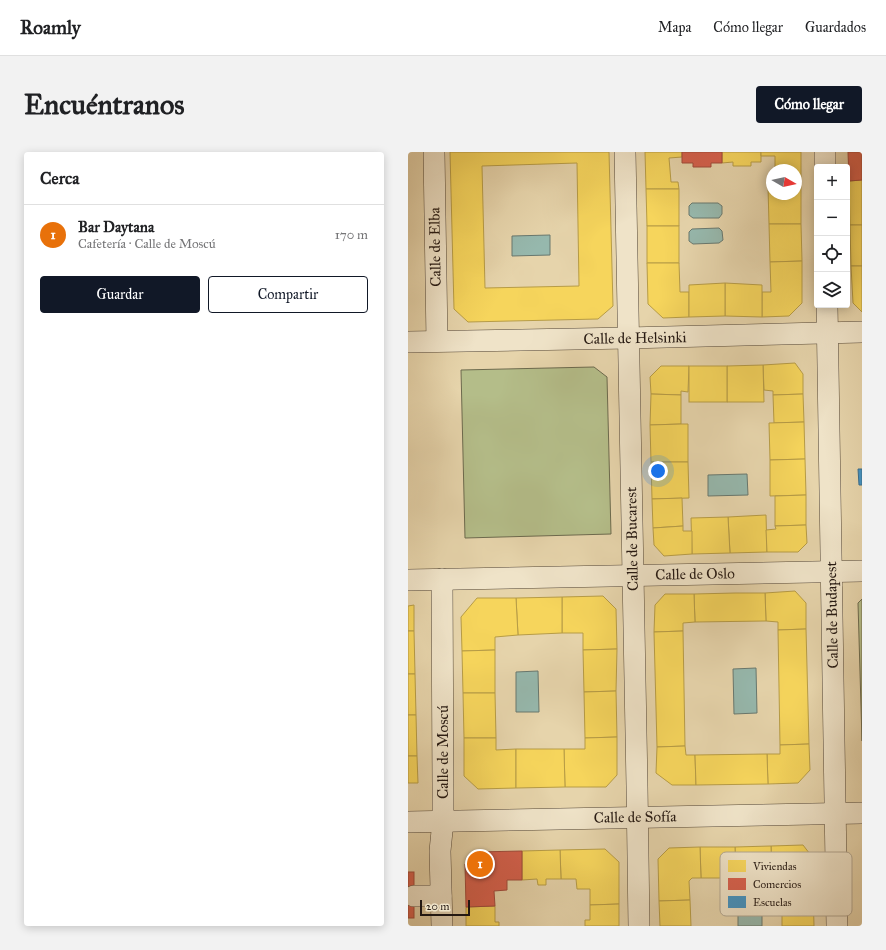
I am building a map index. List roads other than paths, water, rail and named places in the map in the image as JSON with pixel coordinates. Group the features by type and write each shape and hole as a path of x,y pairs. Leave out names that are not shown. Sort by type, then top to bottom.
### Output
{"street":[{"name":"Calle de Elba","path":"434,152 437,341"},
{"name":"Calle de Bucarest","path":"625,152 639,926"},
{"path":"825,152 825,164"},
{"name":"Calle de Budapest","path":"827,308 836,852"},
{"name":"Calle de Helsinki","path":"408,342 862,332"},
{"name":"Calle de Oslo","path":"408,580 862,572"},
{"name":"Calle de Moscú","path":"442,579 443,821 440,851 442,926"},
{"name":"Calle de Sofía","path":"408,822 862,813"},
{"path":"414,896 441,896"},
{"name":"Calle de Budapest","path":"837,916 837,926"}],"water":[{"path":"692,203 718,203 722,206 722,214 719,218 693,218 689,215 689,206"},
{"path":"719,228 722,231 723,240 719,243 693,244 689,241 689,232 692,229"},
{"path":"550,235 550,255 512,256 512,236"},
{"path":"747,474 748,495 708,496 708,475"},
{"path":"756,668 757,713 734,714 733,669"},
{"path":"538,671 539,712 516,712 516,672"},
{"path":"738,916 762,916 762,926 738,926"}],"place":[{"name":"Bar Daytana","path":"480,864"}]}
